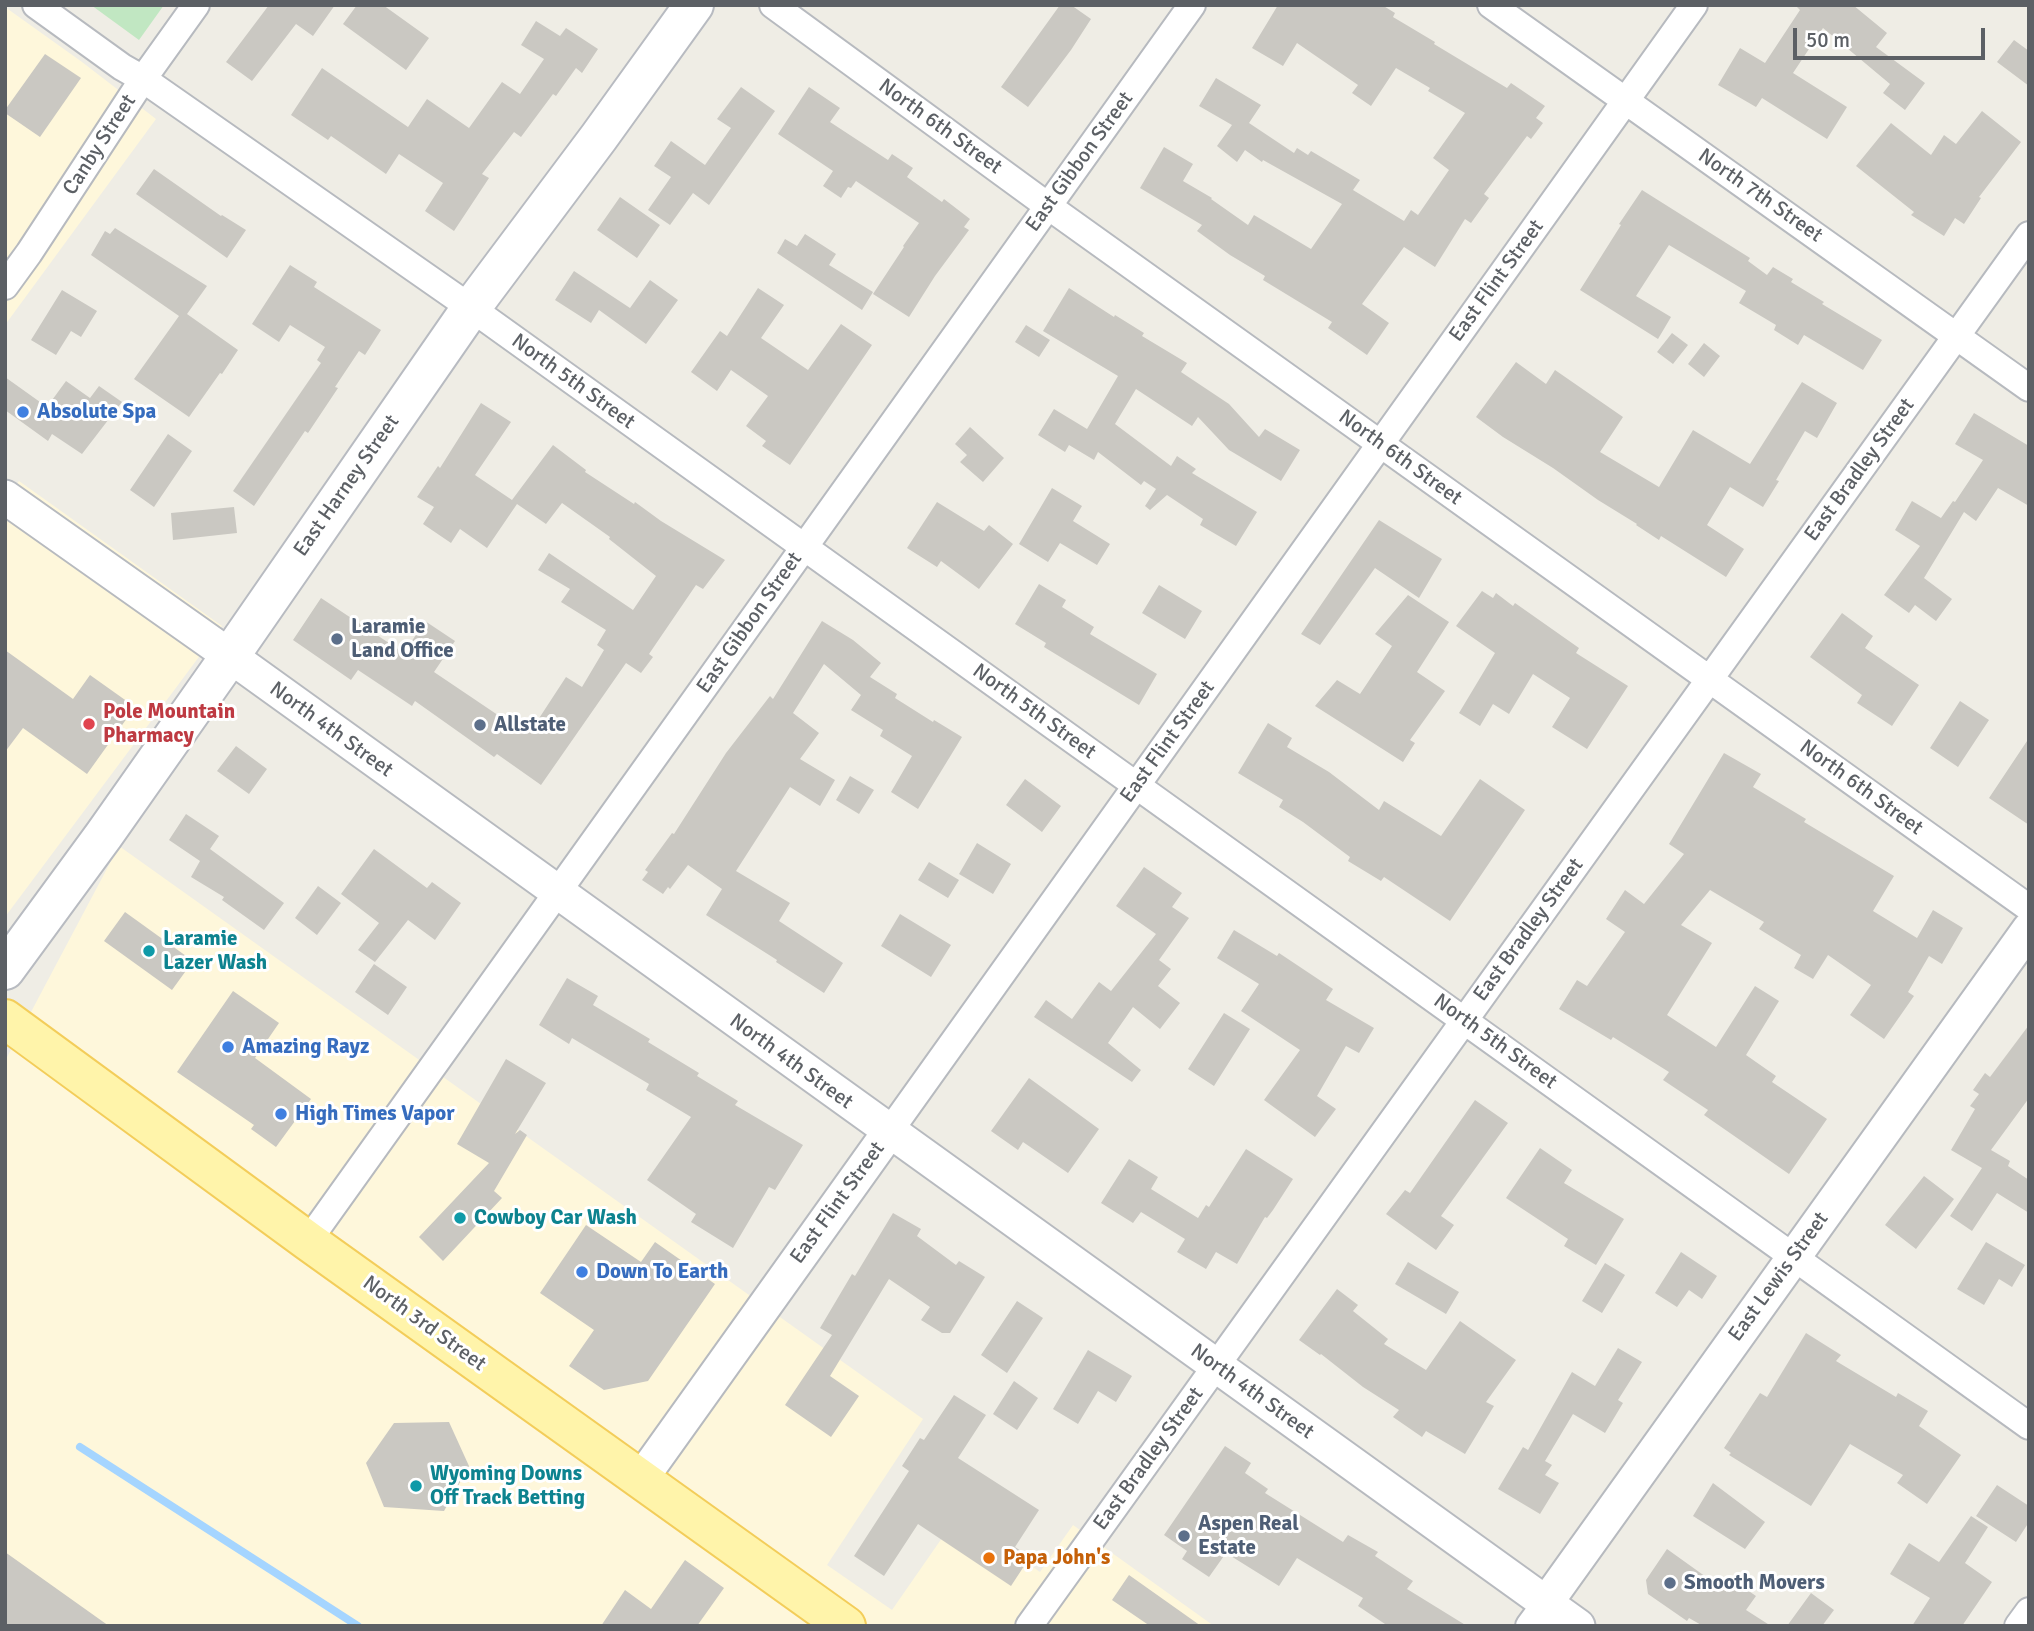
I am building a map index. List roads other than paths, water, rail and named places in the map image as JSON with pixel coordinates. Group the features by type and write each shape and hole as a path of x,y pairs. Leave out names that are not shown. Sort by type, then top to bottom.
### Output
{"main road":[{"name":"East Harney Street","path":"5,970 97,845 471,309 694,5"},
{"name":"North 3rd Street","path":"5,1019 308,1241 846,1626"}],"street":[{"name":"North 5th Street","path":"36,5 471,309 2029,1426"},
{"name":"Canby Street","path":"5,286 196,5"},
{"name":"North 6th Street","path":"773,5 1048,206 2029,908"},
{"name":"East Gibbon Street","path":"308,1241 1192,5"},
{"name":"North 7th Street","path":"1491,5 2029,388"},
{"name":"East Flint Street","path":"641,1479 1695,5"},
{"name":"East Bradley Street","path":"1029,1626 2029,235"},
{"name":"North 4th Street","path":"5,497 1216,1366 1538,1614 1578,1626"},
{"name":"East Lewis Street","path":"1538,1614 2029,929"},
{"path":"2018,1626 2029,1611"}],"waterway":[{"path":"80,1447 358,1626"}],"place":[{"name":"Absolute Spa","path":"23,412"},
{"name":"Laramie Land Office","path":"337,639"},
{"name":"Pole Mountain Pharmacy","path":"89,724"},
{"name":"Allstate","path":"480,725"},
{"name":"Laramie Lazer Wash","path":"149,951"},
{"name":"Amazing Rayz","path":"228,1047"},
{"name":"High Times Vapor","path":"281,1114"},
{"name":"Cowboy Car Wash","path":"460,1218"},
{"name":"Down To Earth","path":"582,1272"},
{"name":"Wyoming Downs Off Track Betting","path":"416,1486"},
{"name":"Aspen Real Estate","path":"1184,1536"},
{"name":"Papa John's","path":"989,1558"},
{"name":"Smooth Movers","path":"1670,1583"}]}
